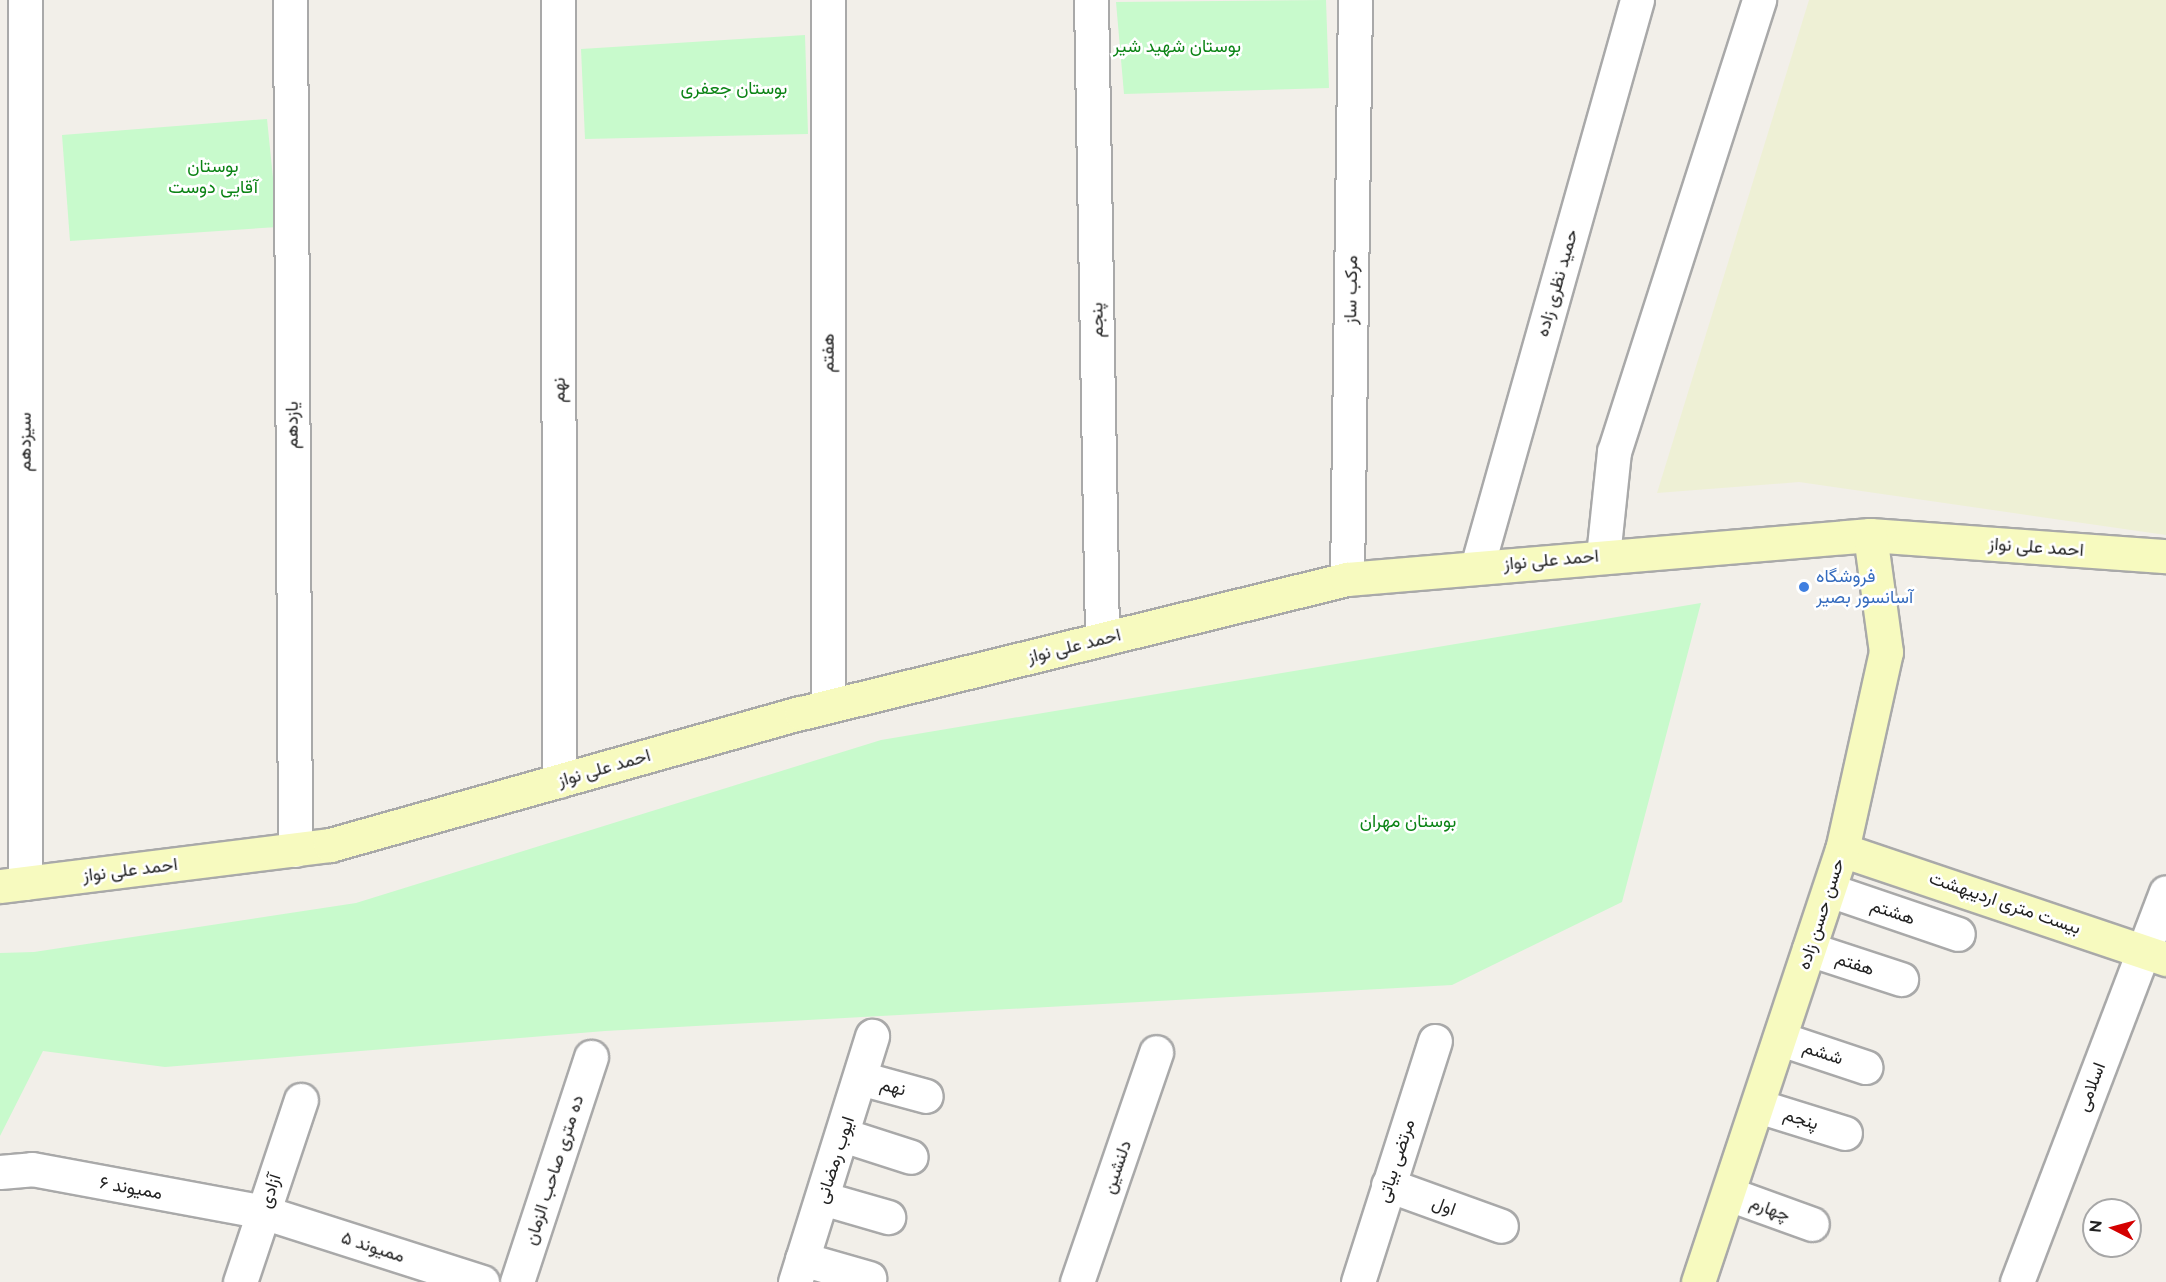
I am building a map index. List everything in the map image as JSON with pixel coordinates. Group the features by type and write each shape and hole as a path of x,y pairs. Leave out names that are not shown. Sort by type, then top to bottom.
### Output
{"main road":[{"name":"احمد علی نواز","path":"12,885 330,845 828,706 1347,579 1870,534 2166,556"},
{"name":"حسن حسن زاده","path":"1698,1282 1781,1039 1842,850 1886,652 1870,534"},
{"name":"بیست متری اردیبهشت","path":"1842,850 2155,954"}],"street":[{"name":"سیزدهم","path":"12,885 13,189 25,0"},
{"name":"یازدهم","path":"290,0 295,850"},
{"name":"نهم","path":"558,0 560,781"},
{"name":"هفتم","path":"828,0 828,706"},
{"name":"پنجم","path":"1092,0 1102,639"},
{"name":"مرکب ساز","path":"1347,579 1355,0"},
{"name":"حمید نظری زاده","path":"1477,567 1637,0"},
{"path":"1603,556 1614,452 1759,0"},
{"name":"هشتم","path":"1829,890 1958,934"},
{"name":"اسلامی","path":"2017,1282 2155,954 2166,892"},
{"name":"هفتم","path":"1809,950 1901,979"},
{"name":"ایوب رمضانی","path":"799,1270 872,1036"},
{"name":"ششم","path":"1781,1039 1865,1067"},
{"name":"مرتضی بیاتی","path":"1358,1282 1435,1041"},
{"name":"دلنشین","path":"1077,1282 1156,1052"},
{"name":"ده متری صاحب الزمان","path":"518,1282 591,1058"},
{"name":"نهم","path":"860,1078 926,1096"},
{"name":"آزادی","path":"240,1282 301,1100"},
{"name":"پنجم","path":"1758,1106 1845,1133"},
{"path":"843,1135 911,1156"},
{"name":"ممیوند ۶","path":"0,1172 32,1169 263,1212"},
{"name":"اول","path":"1388,1185 1501,1226"},
{"name":"چهارم","path":"1729,1194 1812,1224"},
{"path":"822,1198 888,1217"},
{"name":"ممیوند ۵","path":"263,1212 482,1282"},
{"path":"799,1270 868,1278"}],"green space":[{"name":"بوستان شهید شیر","path":"1326,0 1329,88 1124,94 1116,2"},
{"path":"1809,0 2166,0 2166,535 1799,482 1657,493"},
{"name":"بوستان جعفری","path":"805,35 808,134 585,139 581,49"},
{"name":"بوستان آقایی دوست","path":"267,119 278,227 70,241 62,135"},
{"name":"بوستان مهران","path":"1701,603 1622,902 1452,985 605,1031 165,1067 43,1051 0,1136 0,953 34,952 356,903 881,740"}],"place":[{"name":"فروشگاه آسانسور بصیر","path":"1804,587"}]}
